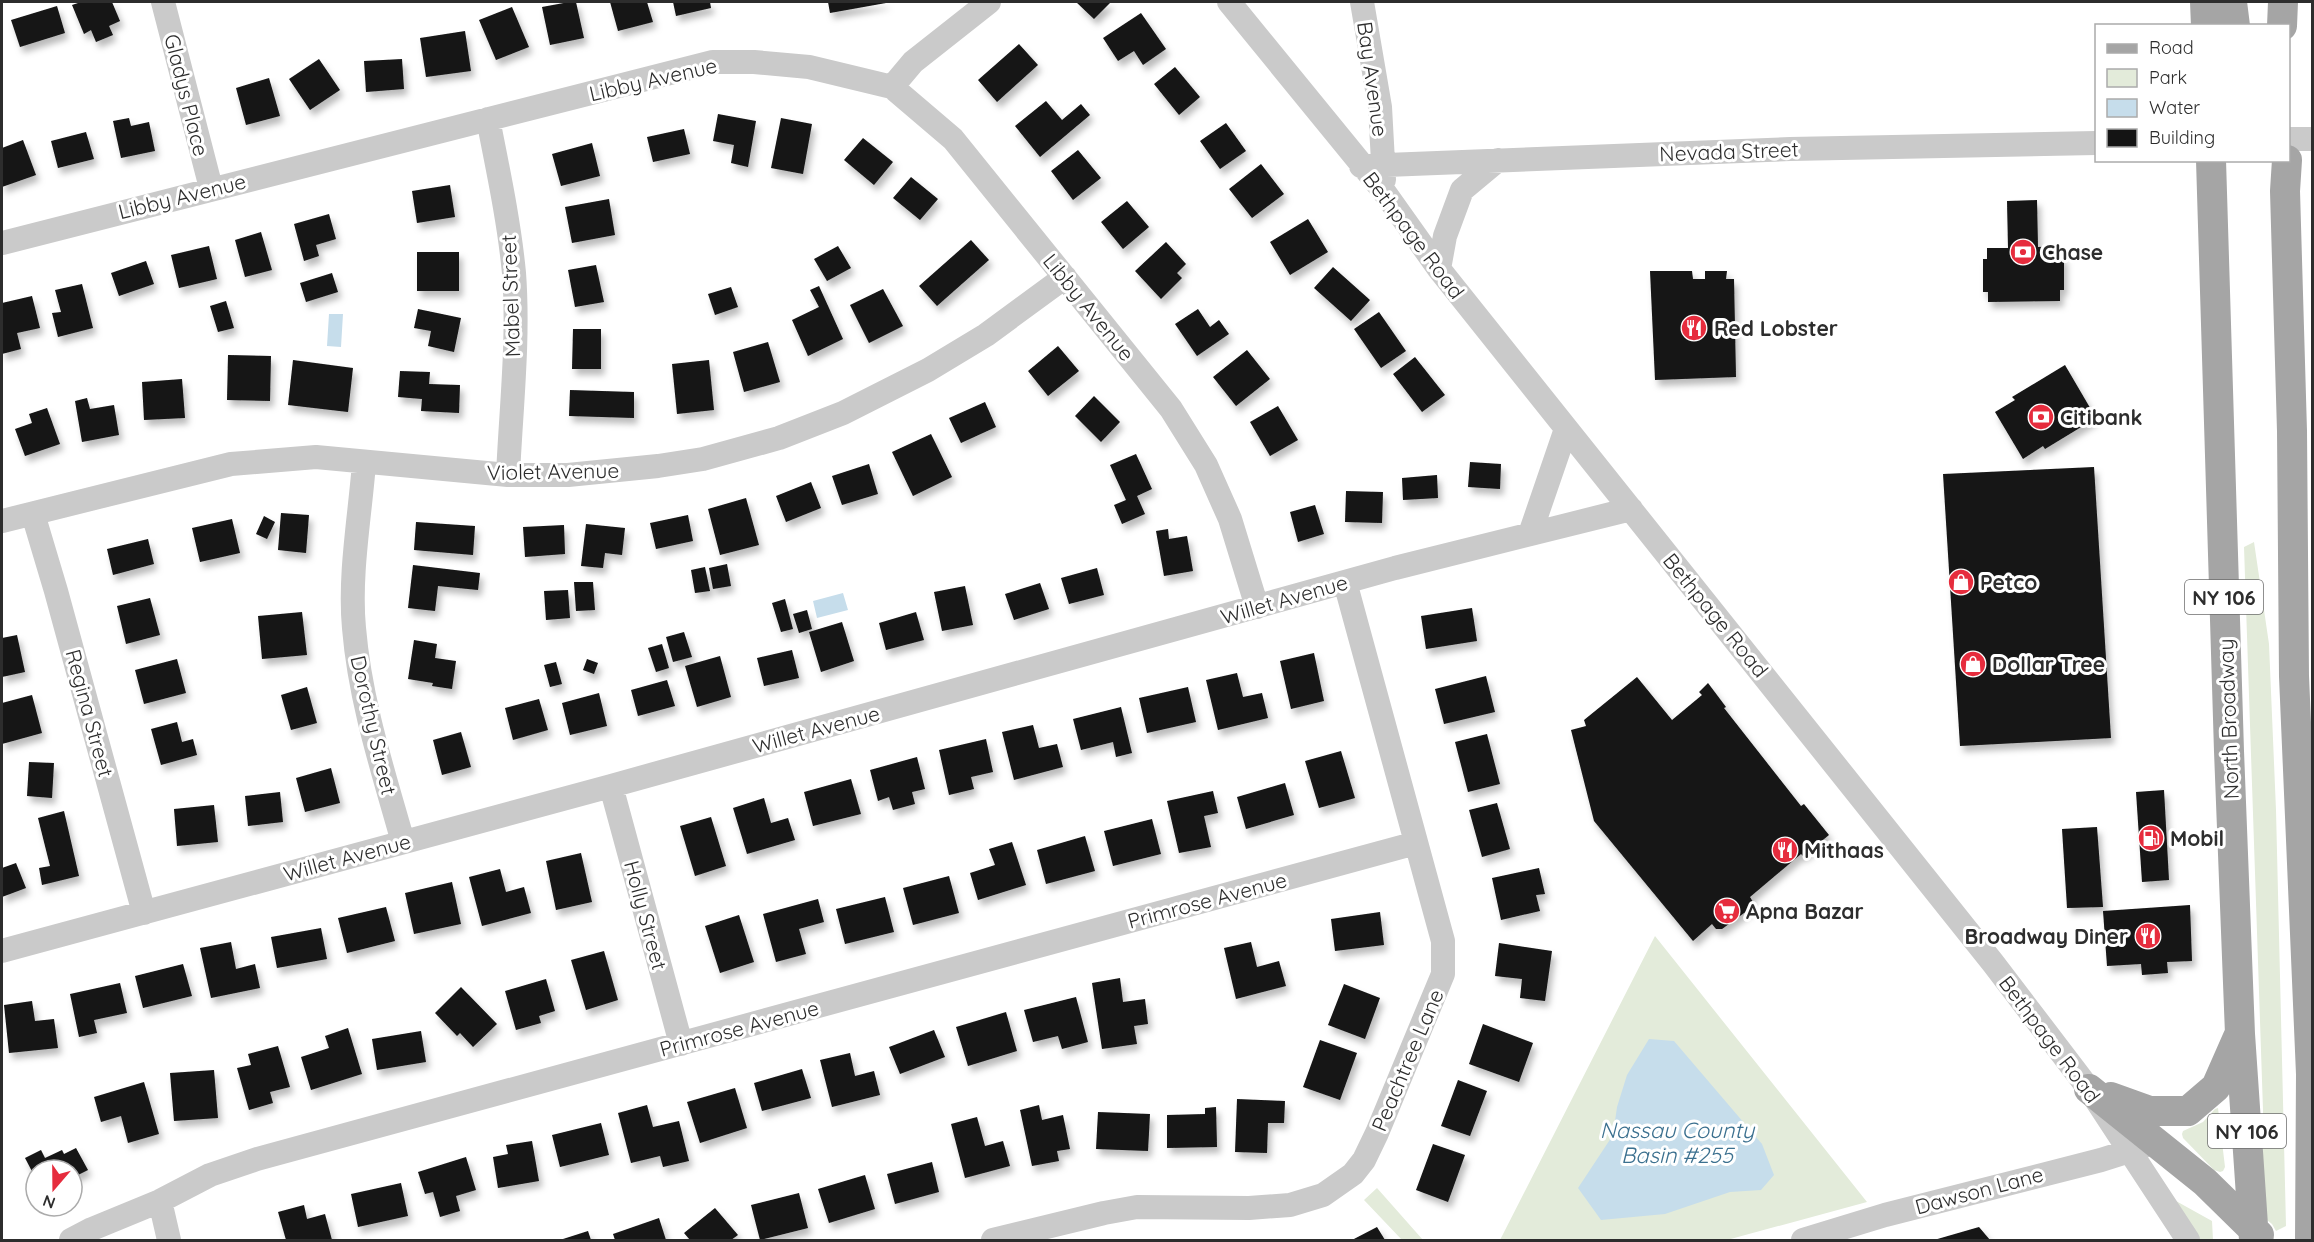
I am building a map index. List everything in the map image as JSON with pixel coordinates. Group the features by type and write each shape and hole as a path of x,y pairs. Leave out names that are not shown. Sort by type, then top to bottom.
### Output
{"main road":[{"path":"2205,2 2206,24"},
{"path":"2232,2 2235,24"},
{"path":"2282,24 2283,2"},
{"name":"North Broadway","path":"2211,162 2228,739 2240,1034 2257,1236"},
{"name":"NY 106","path":"2287,162 2285,192 2292,431 2294,676 2305,740 2311,1074 2310,1240"},
{"path":"2089,1089 2150,1111 2188,1111 2216,1087 2240,1034"},
{"path":"2089,1089 2143,1147 2205,1182 2257,1236"}],"street":[{"name":"Gladys Place","path":"163,2 211,188"},
{"path":"892,87 914,62 989,2"},
{"name":"Bethpage Road","path":"1229,2 1372,165"},
{"name":"Bay Avenue","path":"1362,2 1380,106 1372,165 1385,193"},
{"name":"Libby Avenue","path":"2,243 713,62 754,62 809,67 892,87 953,139 1171,409 1206,465 1230,519 1257,607"},
{"name":"Mabel Street","path":"488,119 509,228 514,276 515,326 508,475"},
{"path":"2290,140 2313,139"},
{"name":"Nevada Street","path":"1372,165 1790,148 2095,143"},
{"path":"1439,269 1445,237 1462,190 1498,160"},
{"name":"Bethpage Road","path":"1385,193 1439,269 1993,963 2089,1089"},
{"name":"Violet Avenue","path":"2,521 231,464 316,458 508,475 568,475 703,459 779,438 843,413 928,370 986,335 1065,277"},
{"path":"1530,534 1566,429"},
{"name":"Dorothy Street","path":"364,463 353,589 353,626 360,681 367,712 403,842"},
{"name":"Willet Avenue","path":"2,951 611,786 1345,582 1630,508"},
{"name":"Regina Street","path":"33,514 144,913"},
{"name":"Peachtree Lane","path":"993,1240 1049,1233 1104,1213 1137,1208 1249,1208 1290,1205 1323,1195 1353,1174 1364,1160 1443,974 1443,941 1345,582"},
{"name":"Holly Street","path":"611,786 681,1044"},
{"name":"Primrose Avenue","path":"71,1240 160,1201 210,1174 256,1160 1416,843"},
{"path":"2143,1147 2188,1240"},
{"name":"Dawson Lane","path":"1803,1240 1885,1215 2143,1147"},
{"path":"160,1201 169,1240"}],"green space":[{"path":"2254,542 2269,644 2276,810 2286,1226 2276,1231 2272,1224 2262,1216 2263,1110 2244,547"},
{"path":"1655,936 1867,1202 1727,1240 1500,1240"},
{"path":"2218,1108 2225,1167 2220,1172 2214,1170 2183,1138 2182,1134 2183,1131 2203,1122"},
{"path":"1377,1188 1423,1240 1402,1240 1364,1200"},
{"path":"2176,1201 2212,1221 2213,1240 2196,1240"}],"water":[{"path":"329,314 343,314 341,347 327,346"},
{"path":"843,593 848,610 817,618 813,601"},
{"name":"Nassau County Basin #255","path":"1649,1039 1674,1041 1762,1144 1774,1175 1761,1190 1730,1192 1665,1214 1601,1220 1578,1188 1613,1135 1617,1107 1627,1075"}],"building":[{"path":"81,2 112,2 120,21 109,26 113,35 96,42 91,30 84,34 72,5"},
{"path":"576,2 584,38 550,45 542,7"},
{"path":"610,2 647,2 653,22 618,31"},
{"path":"673,2 710,2 711,8 676,16"},
{"path":"828,2 886,2 886,3 830,13"},
{"path":"1076,2 1111,2 1094,19"},
{"path":"57,6 65,33 20,47 11,20"},
{"path":"512,7 529,47 496,60 479,20"},
{"path":"1141,13 1166,49 1143,65 1134,51 1118,61 1103,38"},
{"path":"465,31 471,71 426,77 420,38"},
{"path":"1019,44 1038,65 997,102 978,80"},
{"path":"319,59 340,90 310,110 289,79"},
{"path":"402,59 404,89 366,92 364,61"},
{"path":"1175,67 1200,97 1179,115 1154,84"},
{"path":"269,78 280,116 246,125 236,88"},
{"path":"1046,101 1062,120 1081,104 1090,115 1040,157 1015,126"},
{"path":"718,114 756,121 748,167 731,163 734,145 713,141"},
{"path":"129,118 131,126 149,122 155,151 121,158 113,121"},
{"path":"781,118 812,124 803,174 771,168"},
{"path":"1226,123 1246,151 1220,169 1200,141"},
{"path":"684,129 690,154 653,162 647,137"},
{"path":"86,132 94,159 58,168 51,141"},
{"path":"863,138 893,162 874,185 844,160"},
{"path":"23,140 36,175 2,187 2,148"},
{"path":"592,143 600,176 561,186 552,154"},
{"path":"1078,150 1101,178 1073,200 1051,171"},
{"path":"1261,164 1284,194 1252,218 1229,189"},
{"path":"911,177 938,199 920,220 893,198"},
{"path":"450,185 455,217 417,223 412,191"},
{"path":"609,199 615,235 572,243 565,207"},
{"name":"Chase","path":"2037,200 2038,247 2059,246 2059,257 2064,257 2064,290 2060,290 2060,301 1988,302 1988,292 1983,292 1983,259 1987,259 1987,248 2008,248 2007,201"},
{"path":"1127,201 1149,227 1123,249 1101,222"},
{"path":"329,214 336,239 316,245 319,256 304,261 294,224"},
{"path":"1308,219 1328,252 1290,275 1270,242"},
{"path":"261,232 272,270 245,277 235,240"},
{"path":"971,240 989,260 937,306 919,286"},
{"path":"1166,242 1186,264 1177,273 1182,278 1161,299 1135,271"},
{"path":"209,246 217,279 179,288 171,255"},
{"path":"838,246 851,268 827,281 814,259"},
{"path":"417,252 459,252 459,291 417,291"},
{"path":"146,261 154,284 119,296 111,273"},
{"path":"596,265 604,302 575,307 568,270"},
{"path":"1333,267 1370,300 1351,321 1314,288"},
{"name":"Red Lobster","path":"1650,271 1692,271 1693,279 1705,279 1705,271 1727,271 1726,279 1734,279 1736,377 1655,380"},
{"path":"332,273 338,292 306,302 300,283"},
{"path":"82,284 93,328 58,337 52,313 61,312 55,290"},
{"path":"819,286 843,339 808,356 792,320 819,307 810,290"},
{"path":"731,287 738,307 715,315 708,294"},
{"path":"883,289 903,326 869,343 850,305"},
{"path":"32,296 40,328 17,333 21,349 2,354 2,303"},
{"path":"226,301 234,328 218,332 210,306"},
{"path":"418,309 461,318 454,352 428,346 431,331 414,328"},
{"path":"1198,309 1210,327 1219,320 1229,334 1197,356 1175,324"},
{"path":"1379,312 1406,351 1381,368 1354,329"},
{"path":"573,329 601,329 601,369 572,369"},
{"path":"768,342 780,382 744,392 733,352"},
{"path":"1058,346 1079,371 1048,396 1028,371"},
{"path":"1247,350 1270,379 1236,406 1213,377"},
{"path":"228,355 271,356 270,401 227,400"},
{"path":"1415,357 1445,395 1422,412 1393,374"},
{"path":"293,360 353,368 348,412 288,405"},
{"path":"709,360 714,410 677,414 672,364"},
{"path":"2065,365 2096,418 2045,449 2043,446 2023,459 1995,412 2015,400 2012,397"},
{"path":"400,371 430,372 429,384 460,385 459,413 421,411 422,399 398,397"},
{"path":"182,379 185,418 144,420 142,382"},
{"path":"570,390 634,392 634,418 569,416"},
{"path":"1094,396 1120,422 1101,442 1075,416"},
{"path":"87,398 90,409 114,405 119,435 82,442 75,401"},
{"path":"985,402 996,427 961,443 949,418"},
{"path":"1278,406 1298,440 1270,456 1250,422"},
{"path":"47,408 60,444 25,456 15,429 32,423 29,414"},
{"path":"931,434 952,477 913,496 892,452"},
{"path":"1136,454 1152,489 1137,496 1145,514 1122,524 1114,505 1126,500 1110,465"},
{"path":"1470,462 1501,464 1500,489 1468,487"},
{"path":"869,464 878,494 842,505 832,476"},
{"path":"2094,467 2111,738 1960,746 1943,474"},
{"path":"1437,475 1438,498 1403,500 1402,478"},
{"path":"811,482 821,508 786,522 776,496"},
{"path":"1346,491 1383,492 1382,523 1345,522"},
{"path":"746,498 759,545 720,555 708,509"},
{"path":"1315,505 1324,534 1298,542 1290,512"},
{"path":"281,513 309,515 306,553 278,550"},
{"path":"688,515 693,541 656,549 650,523"},
{"path":"264,516 275,522 267,539 256,534"},
{"path":"232,519 240,553 200,562 192,528"},
{"path":"416,522 475,526 473,555 414,550"},
{"path":"586,524 625,528 622,555 605,553 603,568 581,566"},
{"path":"564,525 565,554 525,557 523,527"},
{"path":"1168,529 1169,539 1187,536 1193,571 1164,576 1156,531"},
{"path":"148,539 154,564 113,575 107,549"},
{"path":"727,564 731,586 713,589 709,568"},
{"path":"413,565 480,573 478,590 438,586 435,611 408,608"},
{"path":"705,567 710,591 695,593 691,570"},
{"path":"1097,568 1104,595 1069,604 1061,578"},
{"path":"574,582 593,582 595,610 576,611"},
{"path":"1040,583 1049,609 1014,620 1005,594"},
{"path":"965,586 973,625 942,631 934,592"},
{"path":"568,590 570,618 546,620 544,591"},
{"path":"150,598 160,635 126,644 117,606"},
{"path":"785,599 793,629 781,632 772,603"},
{"path":"1472,608 1477,641 1426,649 1421,616"},
{"path":"807,610 812,629 799,633 793,614"},
{"path":"302,612 307,655 262,659 258,616"},
{"path":"916,612 924,640 886,650 879,623"},
{"path":"842,622 854,661 821,672 809,632"},
{"path":"684,632 692,657 673,662 666,637"},
{"path":"17,635 25,672 2,677 2,638"},
{"path":"414,640 437,644 435,658 456,661 452,689 408,679"},
{"path":"662,644 669,668 656,672 648,648"},
{"path":"792,650 799,678 764,686 757,658"},
{"path":"1314,653 1324,701 1291,709 1280,661"},
{"path":"720,656 731,697 697,707 685,666"},
{"path":"177,659 186,693 144,704 135,670"},
{"path":"587,659 598,663 594,674 583,670"},
{"path":"556,662 562,684 550,687 544,665"},
{"path":"1237,673 1243,697 1262,693 1268,718 1218,730 1206,680"},
{"path":"1486,676 1495,712 1444,724 1435,689"},
{"path":"1637,677 1672,720 1702,695 1699,692 1708,683 1726,707 1724,708 1801,806 1804,804 1829,835 1803,856 1801,854 1750,897 1753,902 1751,908 1722,929 1716,929 1712,924 1693,941 1594,821 1571,730 1586,726 1584,720"},
{"path":"667,680 675,706 638,716 631,690"},
{"path":"307,687 317,723 291,730 281,695"},
{"path":"1188,687 1196,722 1147,733 1139,698"},
{"path":"599,693 607,726 570,735 562,703"},
{"path":"32,695 42,733 2,744 2,703"},
{"path":"539,699 548,730 513,740 505,708"},
{"path":"1121,707 1132,753 1116,757 1113,742 1081,750 1073,719"},
{"path":"177,722 182,742 193,739 197,755 161,765 151,729"},
{"path":"1033,725 1039,748 1057,744 1063,767 1014,780 1002,732"},
{"path":"461,732 471,767 442,775 433,740"},
{"path":"1487,734 1500,784 1468,792 1455,742"},
{"path":"986,739 993,772 971,777 974,789 949,795 939,750"},
{"path":"1341,751 1355,798 1319,808 1305,761"},
{"path":"917,757 925,789 912,792 915,804 893,810 889,797 878,801 870,770"},
{"path":"29,762 54,763 52,798 27,796"},
{"path":"331,768 340,803 305,812 296,778"},
{"path":"851,779 861,814 813,826 804,792"},
{"path":"1285,783 1294,815 1246,829 1237,797"},
{"path":"2164,790 2169,880 2142,882 2136,792"},
{"path":"1213,791 1218,813 1204,816 1211,847 1179,853 1167,801"},
{"path":"280,792 283,822 248,826 245,796"},
{"path":"764,798 771,823 788,818 795,840 747,854 733,808"},
{"path":"1497,803 1510,849 1482,857 1469,810"},
{"path":"214,805 218,842 177,846 174,809"},
{"path":"64,811 79,876 42,885 39,868 50,866 38,818"},
{"path":"711,817 726,866 695,876 680,826"},
{"path":"1152,819 1161,854 1113,866 1104,831"},
{"path":"2097,827 2103,907 2067,908 2062,829"},
{"path":"1085,836 1095,871 1046,884 1037,850"},
{"path":"1012,842 1026,885 978,900 970,873 995,865 989,849"},
{"path":"581,853 592,902 556,910 546,861"},
{"path":"16,863 26,888 2,897 2,868"},
{"path":"1539,868 1545,894 1536,895 1540,911 1501,920 1492,878"},
{"path":"500,869 506,892 524,887 531,913 482,926 469,877"},
{"path":"949,876 959,913 913,925 903,888"},
{"path":"452,882 461,924 414,934 405,893"},
{"path":"885,897 894,932 845,944 836,909"},
{"path":"818,899 824,922 799,929 806,954 776,962 763,914"},
{"name":"Broadway Diner","path":"2190,905 2192,961 2167,962 2168,973 2142,975 2141,964 2107,966 2103,911"},
{"path":"386,907 395,941 347,953 338,918"},
{"path":"1380,912 1384,945 1335,951 1331,919"},
{"path":"739,915 754,962 720,973 705,926"},
{"path":"321,928 327,959 277,968 271,937"},
{"path":"231,942 236,969 255,964 260,988 211,998 200,948"},
{"path":"1251,942 1257,967 1279,961 1286,986 1236,999 1224,948"},
{"path":"1499,943 1552,951 1545,1001 1520,998 1522,979 1495,976"},
{"path":"604,951 618,1000 586,1010 571,960"},
{"path":"183,964 192,996 143,1008 135,976"},
{"path":"1120,978 1123,1002 1145,999 1148,1024 1134,1026 1137,1044 1102,1049 1092,983"},
{"path":"546,979 555,1011 539,1016 541,1023 516,1030 505,991"},
{"path":"120,983 127,1013 94,1020 97,1033 79,1037 70,994"},
{"path":"1344,984 1380,998 1365,1039 1328,1025"},
{"path":"461,987 497,1024 473,1047 460,1033 457,1036 435,1013"},
{"path":"1076,997 1088,1042 1062,1049 1058,1036 1033,1042 1024,1010"},
{"path":"32,1001 35,1021 54,1019 58,1048 9,1053 4,1005"},
{"path":"1006,1012 1017,1051 968,1066 956,1027"},
{"path":"1483,1024 1533,1043 1519,1082 1469,1064"},
{"path":"348,1028 362,1074 311,1090 301,1057 329,1048 325,1036"},
{"path":"934,1030 945,1057 900,1074 889,1047"},
{"path":"421,1031 426,1062 377,1070 372,1039"},
{"path":"1320,1040 1357,1053 1340,1100 1303,1087"},
{"path":"278,1046 290,1087 270,1092 273,1103 249,1110 237,1068 251,1065 248,1054"},
{"path":"850,1053 855,1076 874,1071 880,1095 832,1107 820,1060"},
{"path":"802,1069 811,1098 762,1111 754,1083"},
{"path":"214,1070 218,1118 174,1121 170,1073"},
{"path":"1458,1080 1487,1091 1470,1136 1441,1126"},
{"path":"144,1082 159,1134 128,1143 121,1116 101,1122 94,1097"},
{"path":"735,1088 747,1128 700,1143 687,1102"},
{"path":"1237,1099 1285,1101 1284,1123 1268,1123 1267,1153 1235,1152"},
{"path":"647,1105 653,1127 679,1121 689,1161 663,1167 660,1156 631,1163 618,1113"},
{"path":"1039,1105 1042,1120 1063,1115 1070,1149 1057,1151 1059,1161 1032,1166 1020,1110"},
{"path":"1216,1107 1217,1147 1167,1148 1167,1115 1205,1114 1205,1108"},
{"path":"1098,1112 1150,1114 1148,1151 1096,1149"},
{"path":"977,1117 985,1146 1003,1141 1010,1166 965,1178 951,1124"},
{"path":"601,1123 609,1155 560,1167 552,1135"},
{"path":"532,1141 539,1181 498,1188 493,1157 508,1154 506,1145"},
{"path":"1433,1144 1465,1155 1448,1202 1416,1190"},
{"path":"76,1148 81,1158 45,1158 62,1150 64,1154"},
{"path":"41,1150 45,1158 25,1158"},
{"path":"466,1157 476,1190 456,1196 460,1211 440,1217 433,1192 425,1194 418,1172"},
{"path":"932,1162 939,1192 895,1204 887,1174"},
{"path":"865,1175 875,1209 829,1223 818,1189"},
{"path":"401,1183 408,1216 358,1227 351,1194"},
{"path":"799,1193 808,1228 760,1240 751,1205"},
{"path":"304,1205 307,1219 325,1214 332,1240 286,1240 278,1212"},
{"path":"715,1208 738,1235 731,1240 690,1240 684,1233"},
{"path":"659,1218 666,1240 615,1240 613,1234"},
{"path":"1377,1227 1385,1240 1352,1240"},
{"path":"1979,1227 1990,1240 1934,1240"},
{"path":"588,1231 591,1240 563,1239"}],"place":[{"name":"Chase","path":"2023,252"},
{"name":"Red Lobster","path":"1694,328"},
{"name":"Citibank","path":"2041,417"},
{"name":"Petco","path":"1961,582"},
{"name":"Dollar Tree","path":"1973,664"},
{"name":"Mobil","path":"2151,838"},
{"name":"Mithaas","path":"1785,850"},
{"name":"Apna Bazar","path":"1727,911"},
{"name":"Broadway Diner","path":"2148,936"}]}
